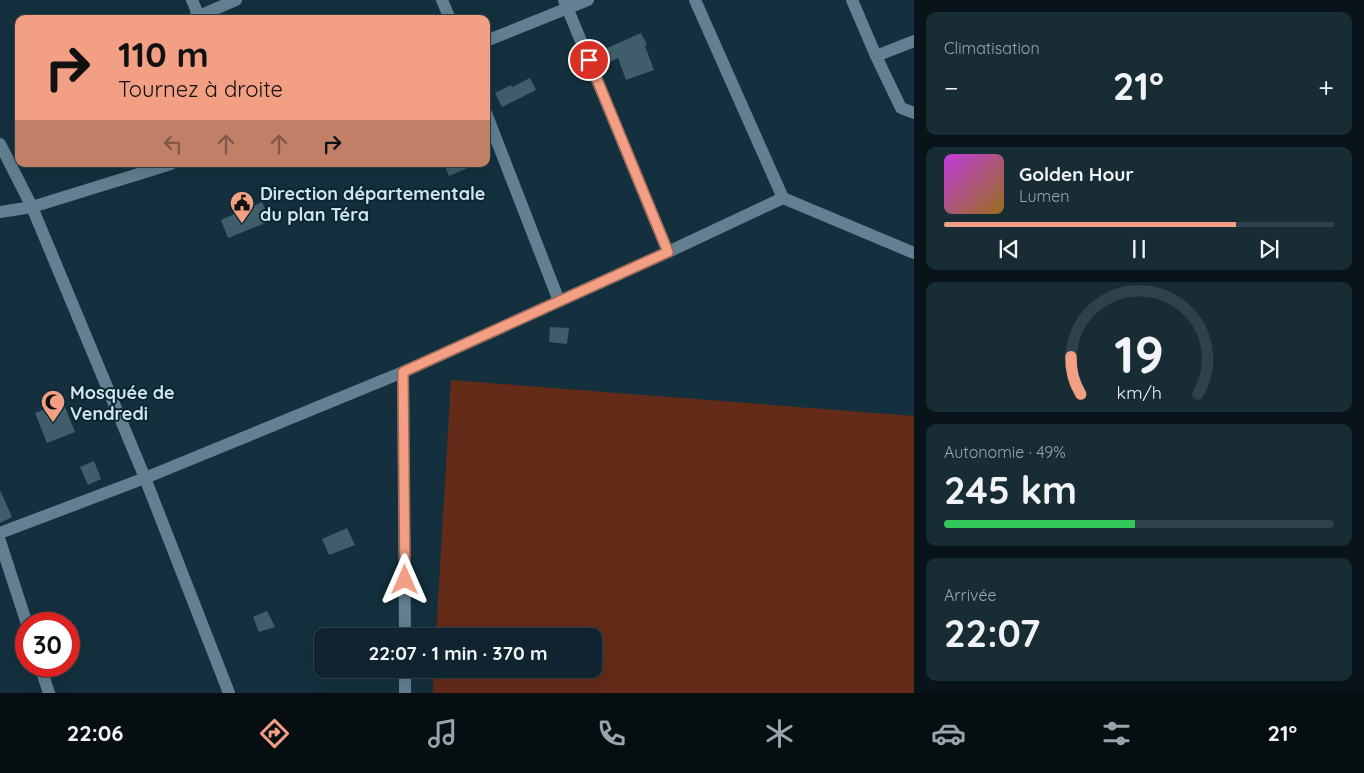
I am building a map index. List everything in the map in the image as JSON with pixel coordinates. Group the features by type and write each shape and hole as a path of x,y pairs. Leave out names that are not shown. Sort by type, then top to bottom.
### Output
{"street":[{"path":"192,0 196,15"},
{"path":"204,15 236,0"},
{"path":"442,0 448,15"},
{"path":"490,38 565,4 588,0"},
{"path":"695,0 783,198 914,252"},
{"path":"852,0 901,108 914,112"},
{"path":"565,4 668,252"},
{"path":"876,56 914,41"},
{"path":"490,123 559,301"},
{"path":"0,144 32,207 146,478 229,693"},
{"path":"0,212 32,207 161,167"},
{"path":"0,533 146,478 403,372 783,198"},
{"path":"403,372 405,628"},
{"path":"0,541 23,612"},
{"path":"44,677 49,693"},
{"path":"405,678 405,693"}],"shaded area":[{"path":"451,380 914,416 914,693 433,693 434,678 602,678 602,628 436,628"}],"building":[{"path":"641,33 647,45 645,46 654,70 626,80 618,58 602,66 596,53"},
{"path":"530,78 536,90 502,107 495,93"},
{"path":"445,167 470,167 449,176"},
{"path":"262,202 270,221 228,238 221,220"},
{"path":"550,327 569,328 567,344 549,342"},
{"path":"63,402 75,432 47,443 35,413"},
{"path":"94,461 101,479 88,485 80,467"},
{"path":"0,490 12,517 0,523"},
{"path":"347,528 355,545 329,555 322,539"},
{"path":"267,611 275,627 259,632 253,617"}],"place":[{"name":"Direction départementale du plan Téra","path":"242,224"},
{"name":"Mosquée de Vendredi","path":"53,423"}],"route":[{"path":"405,580 403,372 668,252 589,60"}]}
